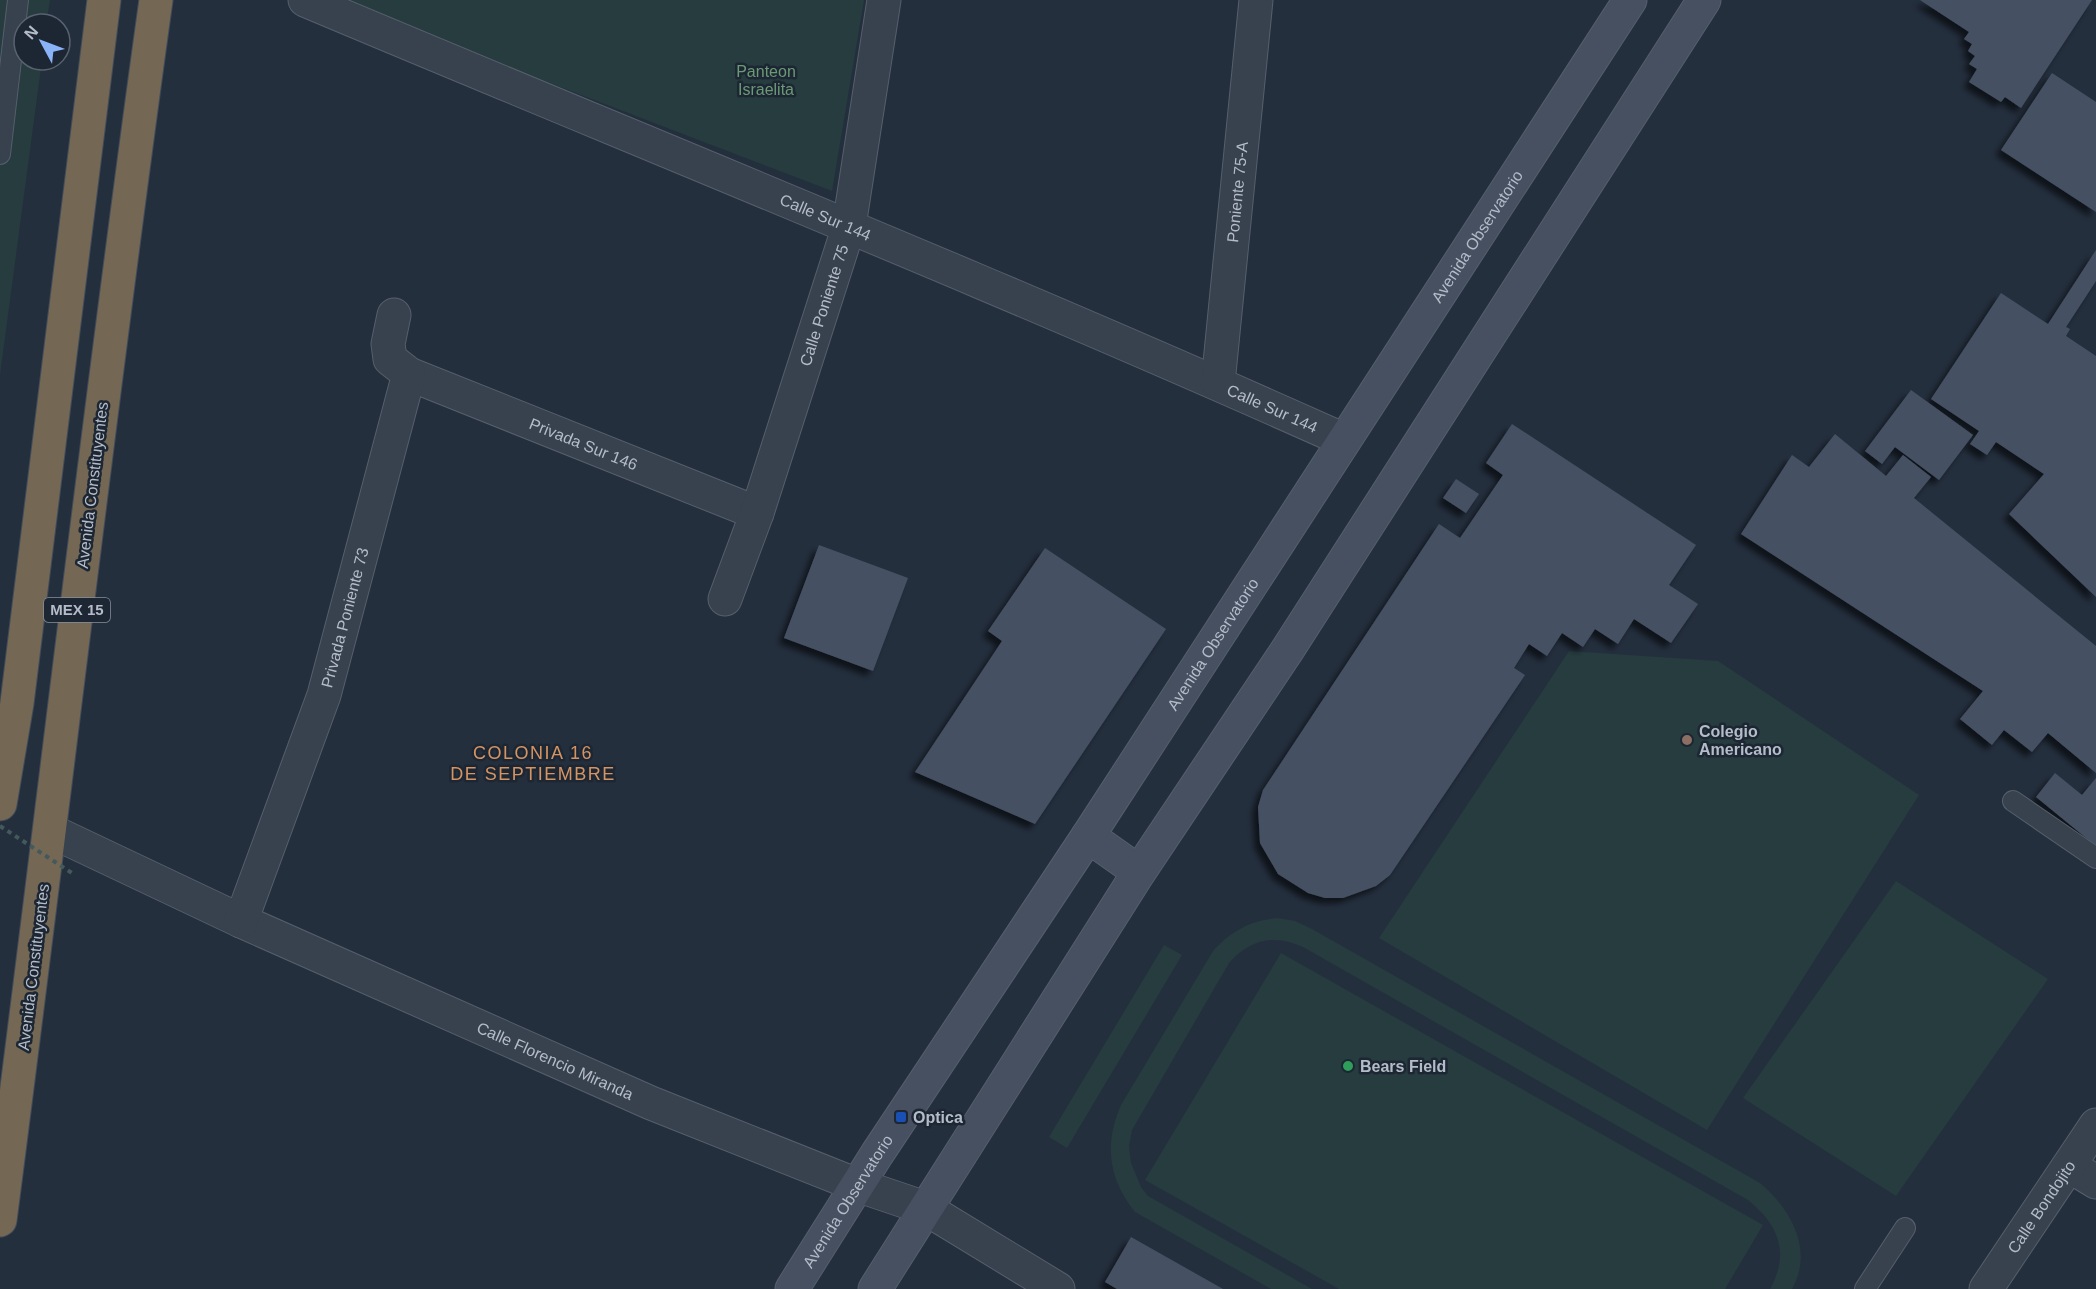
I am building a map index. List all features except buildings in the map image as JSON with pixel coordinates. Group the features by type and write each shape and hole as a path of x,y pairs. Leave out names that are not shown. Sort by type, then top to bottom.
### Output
{"highway":[{"name":"MEX 15","path":"0,804 17,703 104,0"},
{"name":"Avenida Constituyentes","path":"0,1220 51,831 115,288 156,0"}],"main road":[{"name":"Avenida Observatorio","path":"792,1289 857,1185 1088,836 1630,0"},
{"path":"874,1289 1139,872 1288,649 1704,0"},
{"path":"1088,836 1139,872"}],"street":[{"name":"Calle Sur 144","path":"305,0 849,226 1218,383 1344,440"},
{"name":"Calle Poniente 75","path":"725,599 757,513 849,226 884,0"},
{"name":"Poniente 75-A","path":"1218,383 1256,0"},
{"path":"394,315 388,344 390,359 409,374"},
{"name":"Privada Sur 146","path":"409,374 757,513"},
{"name":"Privada Poniente 73","path":"241,921 324,695 409,374"},
{"name":"Calle Florencio Miranda","path":"51,831 241,921 651,1103 857,1185 925,1208 1058,1289"},
{"name":"Calle Bondojito","path":"1986,1289 2083,1174 2096,1125"}],"lane":[{"path":"0,154 18,0"},
{"path":"2013,801 2096,858"},
{"path":"1865,1289 1905,1228"}],"path":[{"path":"0,826 75,875"}],"green space":[{"path":"0,0 50,0 48,12 12,12 12,72 40,72 0,375"},
{"name":"Panteon Israelita","path":"333,0 864,0 832,191"},
{"path":"1569,651 1718,661 1919,795 1707,1130 1379,938"},
{"path":"1896,881 2048,979 1896,1196 1743,1098"},
{"path":"1277,918 1295,921 1312,929 1760,1183 1781,1205 1796,1231 1801,1260 1792,1289 1770,1289 1779,1263 1778,1240 1767,1219 1748,1200 1303,947 1283,941 1263,941 1254,944 1229,963 1132,1130 1129,1146 1131,1163 1141,1187 1148,1196 1312,1289 1271,1289 1135,1212 1119,1186 1111,1160 1112,1133 1121,1105 1213,951 1234,932 1258,921"},
{"path":"1164,945 1182,955 1067,1148 1049,1137"},
{"name":"Bears Field","path":"1281,953 1763,1225 1725,1289 1339,1289 1145,1180"}],"place":[{"name":"Colegio Americano","path":"1687,740"},
{"name":"Bears Field","path":"1348,1066"},
{"name":"Optica","path":"901,1117"}],"district":[{"name":"COLONIA 16 DE SEPTIEMBRE","path":"533,763"}]}
